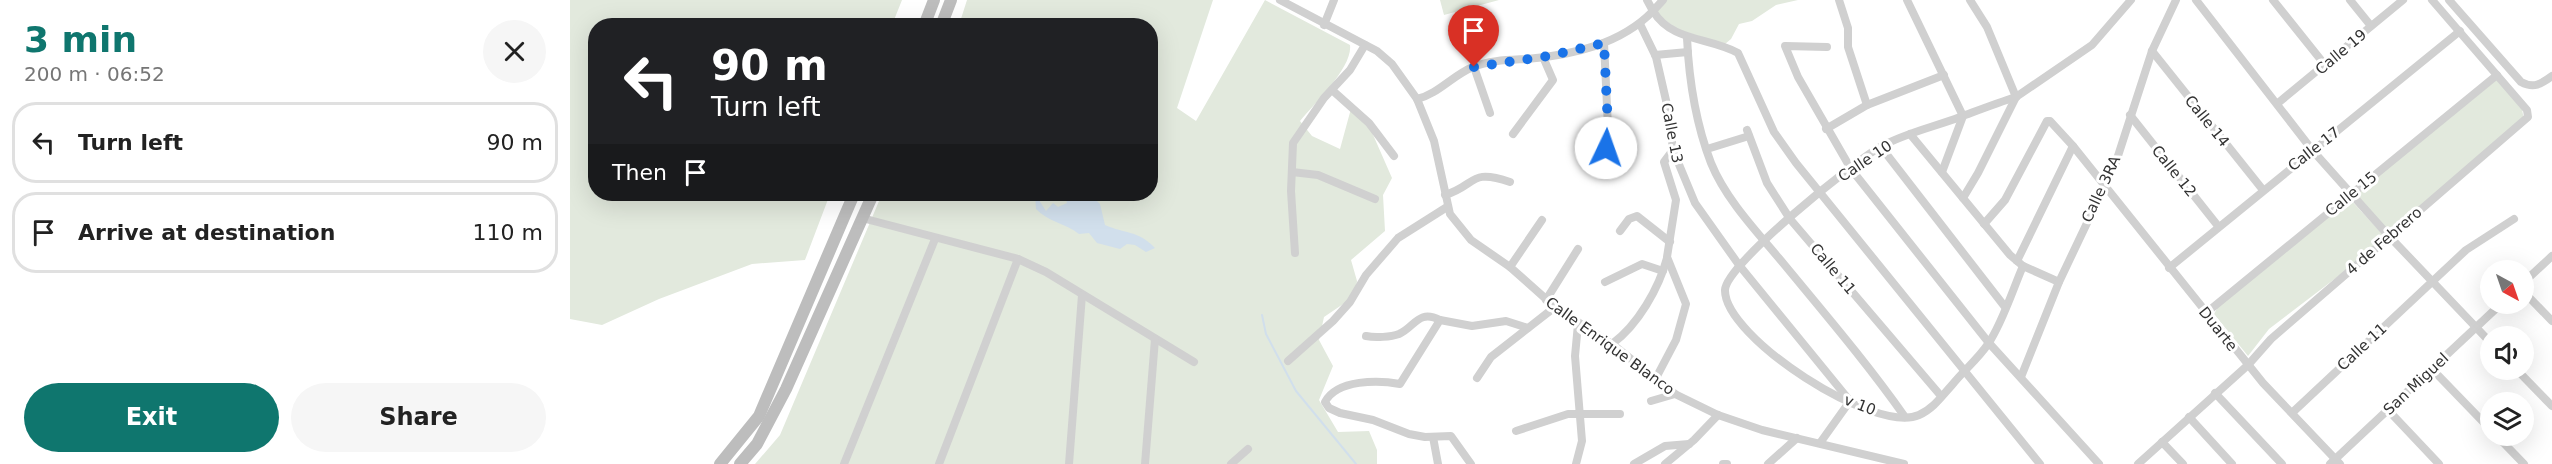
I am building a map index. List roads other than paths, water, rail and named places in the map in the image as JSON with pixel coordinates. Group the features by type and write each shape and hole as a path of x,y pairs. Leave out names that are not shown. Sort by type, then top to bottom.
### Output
{"street":[{"path":"927,18 934,0"},
{"path":"944,18 951,0"},
{"name":"Calle Enrique Blanco","path":"1280,0 1365,45 1392,64 1417,99 1434,141 1447,207 1471,240 1510,267 1555,307 1612,344 1675,394 1718,416 1902,464"},
{"path":"1324,25 1334,0"},
{"path":"1647,0 1659,21 1687,38 1738,54 1774,132 1796,163 1963,372 2040,464"},
{"path":"1417,99 1431,95 1456,76 1474,67 1543,57 1618,39 1640,24 1663,0"},
{"path":"1839,0 1848,28 1848,47 1867,105"},
{"path":"1907,0 1963,116 1942,172"},
{"path":"1970,0 1987,27 2016,97"},
{"path":"1963,198 2016,97 2092,45 2132,0"},
{"name":"Calle 3RA","path":"2021,377 2059,282 2097,197 2105,187 2152,51 2176,0"},
{"path":"2196,0 2313,151 2351,195 2480,331"},
{"path":"2273,0 2325,65"},
{"path":"2350,0 2371,26"},
{"name":"Calle 19","path":"2278,103 2403,0"},
{"path":"2432,0 2497,75"},
{"path":"2449,0 2521,82 2537,86 2552,76"},
{"name":"Calle 13","path":"1640,24 1655,55 1668,109 1673,150 1683,181 1700,213 1739,265 1850,401"},
{"name":"Calle 17","path":"2169,268 2460,31"},
{"path":"1687,38 1694,101 1707,148 1724,186 1764,241 1879,380 1905,417 1917,416 1932,408 1989,343 2020,264 2073,146"},
{"path":"1602,174 1608,127 1604,43"},
{"path":"1295,253 1293,143 1332,90 1350,70 1365,45"},
{"path":"1827,46 1785,46 1798,77 1851,169 1989,343 2099,464"},
{"name":"Calle 14","path":"2152,51 2263,190"},
{"path":"1655,55 1688,52"},
{"path":"1513,134 1553,80 1543,57"},
{"path":"1474,67 1490,113"},
{"path":"1826,129 1867,105 1944,75"},
{"name":"4 de Febrero","path":"2138,464 2271,339 2528,117 2527,110 2497,75"},
{"name":"Calle 15","path":"2206,313 2497,75"},
{"path":"1332,90 1369,123 1394,156"},
{"name":"Calle 10","path":"1764,241 1821,192 1881,147 1910,134 2016,97"},
{"name":"Calle 12","path":"2130,115 2218,226"},
{"name":"Duarte","path":"1984,224 2006,200 2047,121 2073,146 2247,364 2336,462"},
{"name":"Calle 11","path":"1707,148 1748,133 1767,183 1790,219 1941,396"},
{"path":"1910,134 2020,264 2059,282"},
{"path":"1881,147 2005,307"},
{"path":"1612,344 1630,327 1663,271 1671,242 1676,200 1664,162 1673,150"},
{"path":"1292,172 1318,175 1376,199"},
{"path":"1445,195 1454,192 1476,177 1494,177 1510,182"},
{"path":"720,464 759,416 852,201"},
{"path":"740,464 756,444 786,389 870,201"},
{"path":"1288,361 1333,321 1350,302 1366,275 1398,238 1447,207"},
{"path":"1620,231 1629,219 1637,216 1671,242"},
{"path":"862,218 1018,259 1046,272 1194,362"},
{"name":"Calle 11","path":"2293,412 2466,250 2514,219"},
{"path":"1510,267 1542,220"},
{"path":"844,464 935,239"},
{"name":"v 10","path":"1764,241 1739,265 1725,289 1728,304 1738,319 1792,371 1814,386 1873,411 1905,417"},
{"path":"1546,300 1578,249"},
{"path":"2534,273 2552,256"},
{"path":"1656,378 1676,340 1686,304 1667,257"},
{"path":"939,464 1018,259"},
{"path":"1605,282 1642,264 1663,271"},
{"path":"1069,464 1082,295"},
{"path":"2534,302 2552,321"},
{"path":"1477,378 1491,357 1555,307"},
{"name":"San Miguel","path":"2336,462 2490,314"},
{"path":"1366,336 1396,335 1412,322 1428,316 1472,326 1506,321 1528,328"},
{"path":"1440,320 1400,384 1387,381 1347,386 1328,397 1325,402 1340,413 1373,420 1409,434 1433,437 1451,436 1471,464"},
{"path":"1576,464 1582,441 1575,356 1578,324"},
{"path":"1145,464 1155,339"},
{"path":"2432,369 2480,419"},
{"path":"2527,380 2552,406"},
{"path":"2215,393 2282,464"},
{"path":"1651,401 1675,394"},
{"path":"1820,443 1850,401"},
{"path":"2388,410 2439,464"},
{"path":"1516,431 1568,414 1620,414"},
{"path":"1665,464 1718,416"},
{"path":"2189,417 2232,464"},
{"path":"1433,437 1438,464"},
{"path":"1768,464 1797,438"},
{"path":"2162,442 2183,464"},
{"path":"1634,464 1665,446 1689,444"},
{"path":"2507,446 2524,464"},
{"path":"1231,464 1248,449"}],"water":[{"path":"1035,201 1040,201 1046,211 1053,203 1058,207 1067,203 1066,201 1097,201 1100,204 1105,225 1137,235 1155,248 1146,252 1135,245 1127,244 1120,249 1097,243 1089,233 1079,234 1051,220 1036,209"}],"waterway":[{"path":"1262,315 1266,334 1296,391 1356,464"}]}
